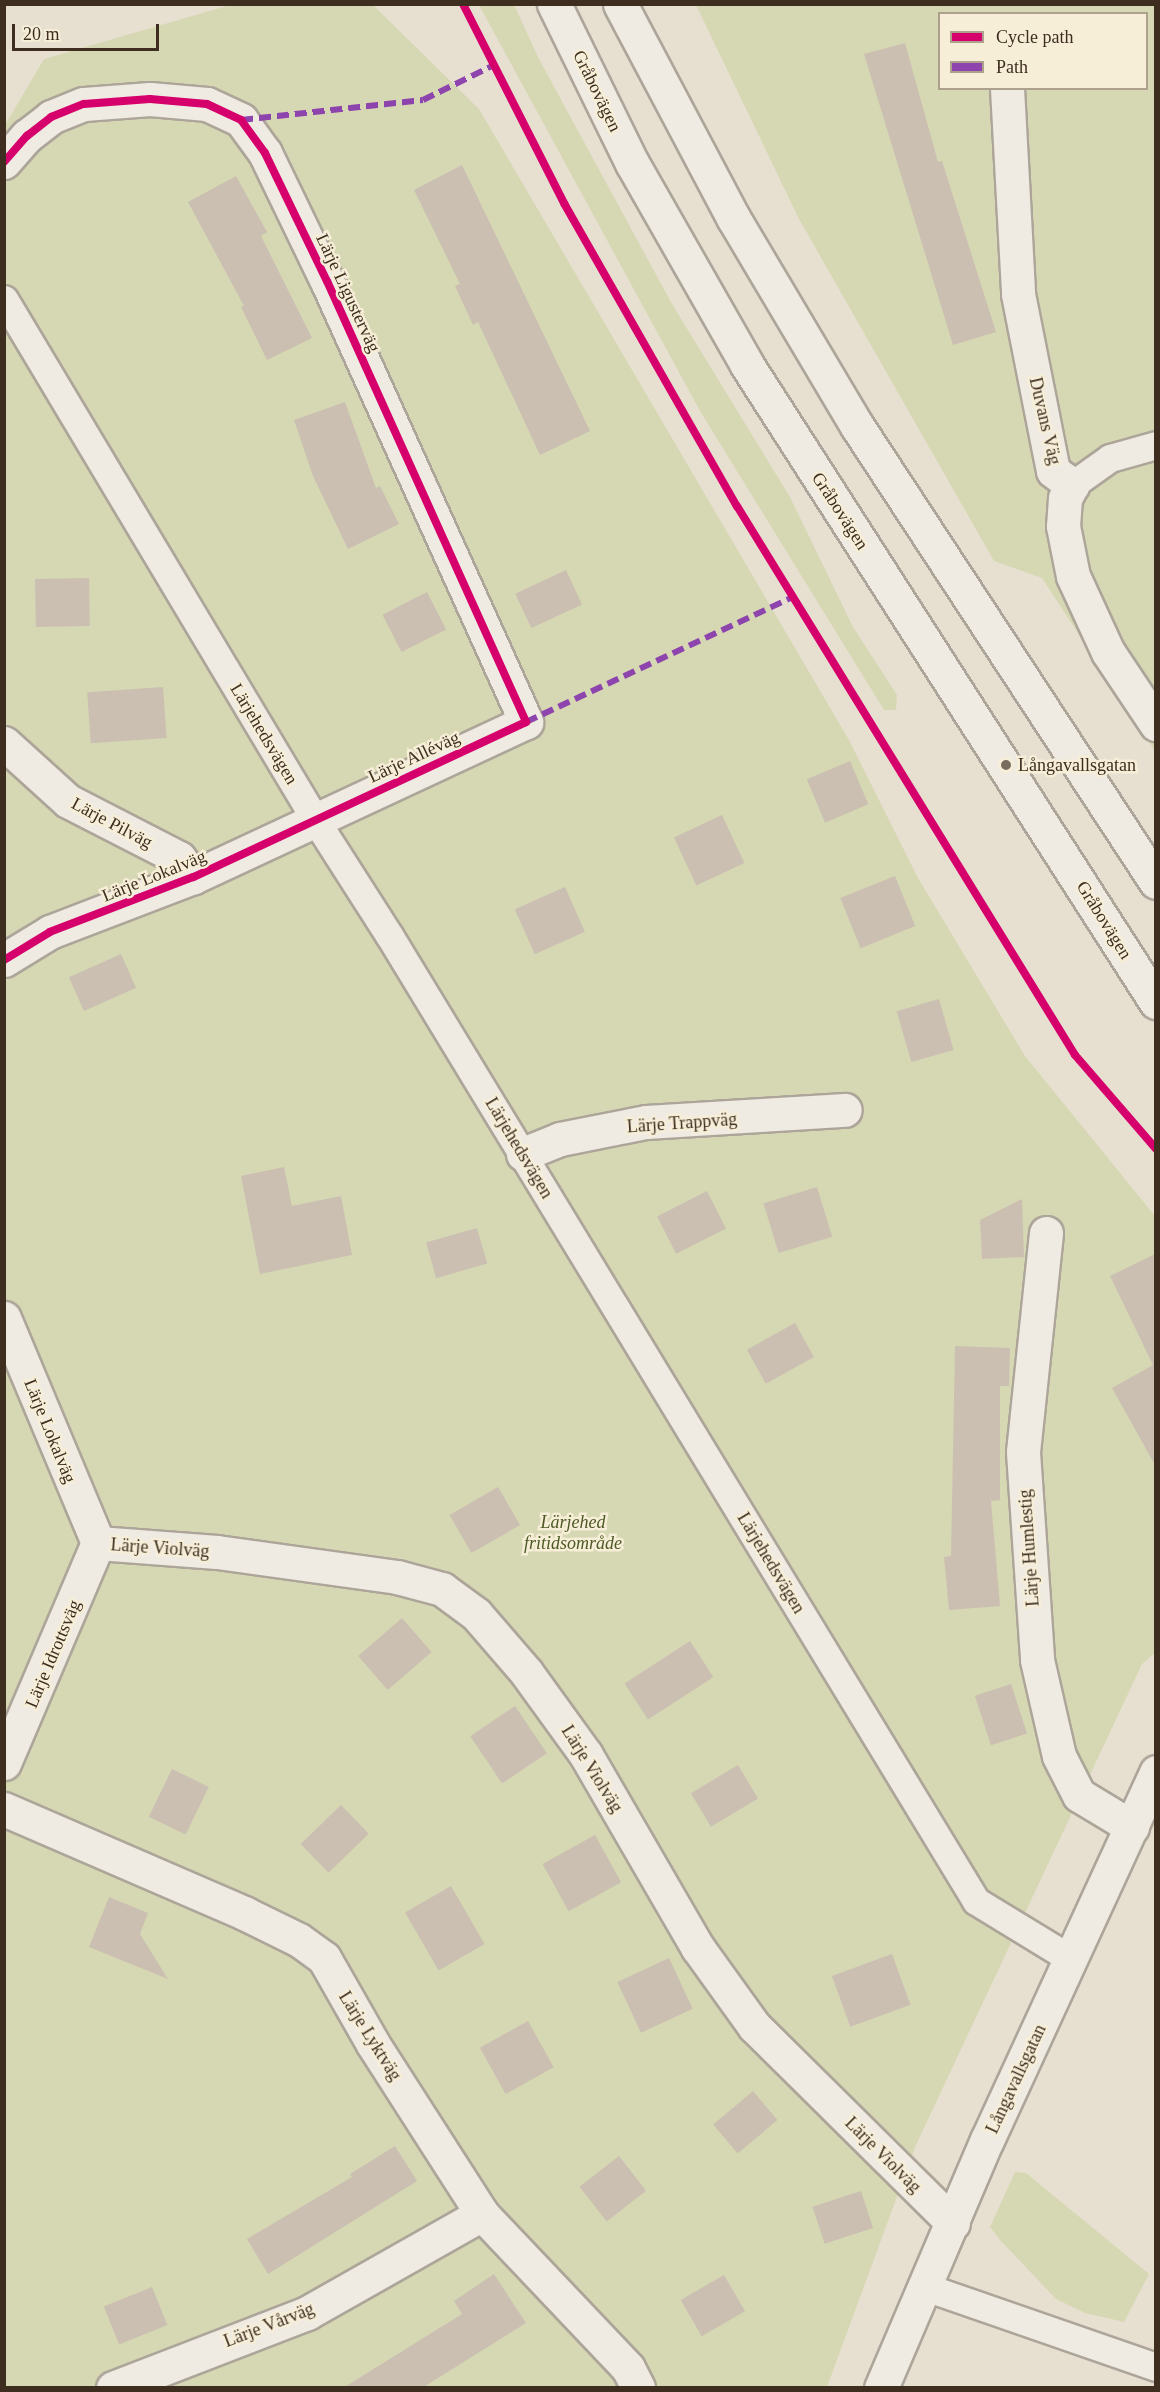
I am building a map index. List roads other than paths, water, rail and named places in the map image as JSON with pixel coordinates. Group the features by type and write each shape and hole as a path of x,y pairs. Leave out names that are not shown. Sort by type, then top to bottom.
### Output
{"street":[{"name":"Gråbovägen","path":"554,4 632,163 747,365 1155,1002"},
{"path":"620,4 655,76 792,319 863,436 1155,882"},
{"name":"Duvans Väg","path":"1007,90 1018,294 1053,471 1072,485 1065,498 1063,526 1072,576 1108,652 1155,724"},
{"name":"Lärje Ligusterväg","path":"4,162 27,135 51,117 84,104 150,99 207,104 241,120 265,153 327,281 526,722"},
{"name":"Lärje Alléväg","path":"316,821 526,722"},
{"name":"Lärje Pilväg","path":"4,743 68,801 179,858 193,878"},
{"name":"Lärje Lokalväg","path":"4,960 50,932 193,878 316,821"},
{"name":"Lärje Trappväg","path":"523,1154 560,1139 646,1122 845,1110"},
{"name":"Lärje Humlestig","path":"1046,1233 1023,1452 1037,1660 1059,1756 1079,1795 1132,1827"},
{"name":"Lärje Lokalväg","path":"4,1318 98,1543"},
{"name":"Lärje Idrottsväg","path":"4,1763 98,1543"},
{"name":"Lärje Violväg","path":"98,1543 217,1552 397,1577 442,1589 476,1614 526,1672 586,1755 698,1948 754,2026 953,2223"},
{"name":"Långavallsgatan","path":"881,2388 1155,1772"},
{"name":"Lärje Lyktväg","path":"4,1809 244,1913 298,1940 324,1958 373,2044 482,2214 628,2368 638,2388"},
{"name":"Lärje Vårväg","path":"113,2388 307,2313 482,2214"}],"lane":[{"name":"Lärjehedsvägen","path":"4,299 316,821 523,1154 976,1901 1071,1959"},
{"path":"1072,485 1110,458 1155,446"},
{"path":"925,2287 1155,2367"}],"place":[{"name":"Långavallsgatan","path":"1006,765"}],"park label":[{"name":"Lärjehed fritidsområde","path":"573,1534"}]}
